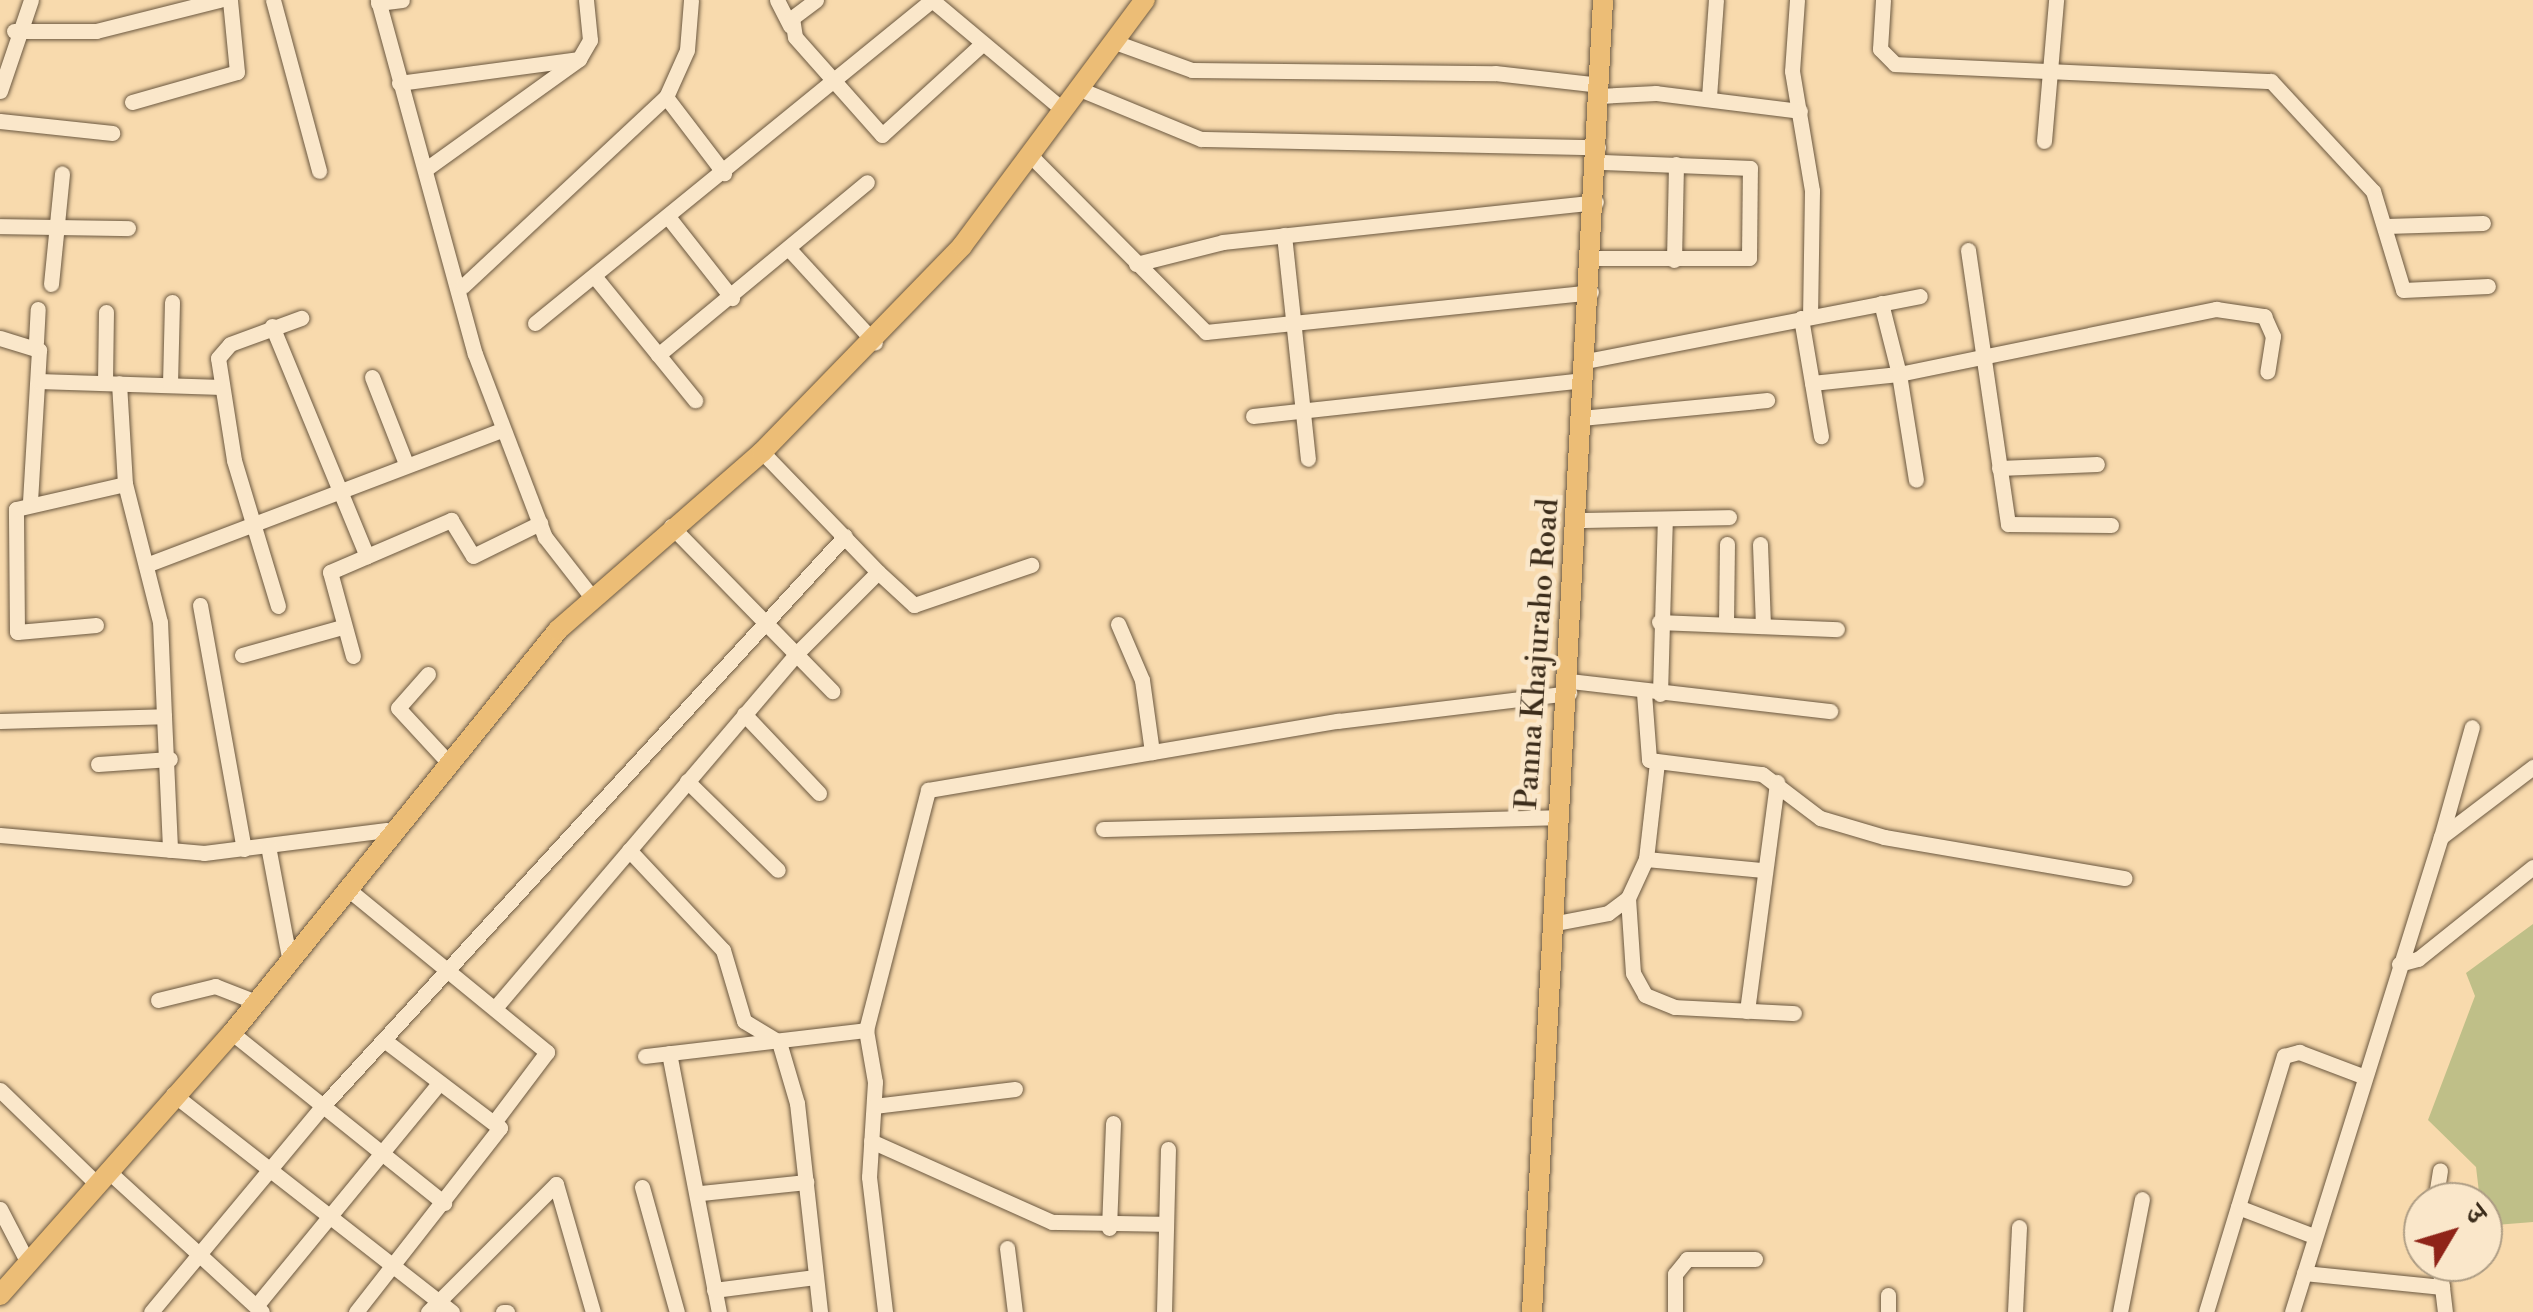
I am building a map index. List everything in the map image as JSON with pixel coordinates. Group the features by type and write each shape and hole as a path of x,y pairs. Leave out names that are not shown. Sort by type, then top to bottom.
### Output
{"main road":[{"name":"Panna Khajuraho Road","path":"1532,1312 1550,924 1569,687 1581,418 1594,258 1604,0"},
{"path":"0,1295 173,1094 232,1033 349,890 388,830 591,596 762,452 875,343 1031,156 1141,2"}],"street":[{"path":"0,91 14,31 31,0"},
{"path":"14,31 96,30 218,0"},
{"path":"132,102 237,72 230,0"},
{"path":"273,0 318,171"},
{"path":"402,0 378,1 502,430 540,523 591,596"},
{"path":"426,169 578,60 590,40 586,0"},
{"path":"463,286 666,96 687,50 691,0"},
{"path":"777,0 790,26 834,85 882,136 982,44"},
{"path":"790,26 816,0"},
{"path":"536,323 834,85 932,0 1062,109"},
{"path":"1709,97 1716,0"},
{"path":"1797,0 1800,110 1812,191 1805,317 1822,436"},
{"path":"1884,0 1886,61 2271,80 2366,181 2386,226 2403,290 2488,286"},
{"path":"2044,141 2056,0"},
{"path":"1112,41 1192,70 1495,73 1600,90 1709,97 1800,110"},
{"path":"400,83 578,60"},
{"path":"1078,88 1202,139 1598,154 1676,164 1746,166 1751,189 1748,260 1594,258"},
{"path":"666,96 724,173"},
{"path":"0,121 112,133"},
{"path":"1031,156 1206,332 1591,292"},
{"path":"1674,260 1676,164"},
{"path":"51,284 62,174"},
{"path":"658,355 732,298 867,182"},
{"path":"1136,264 1284,234 1596,202"},
{"path":"669,218 732,298"},
{"path":"2386,226 2483,224"},
{"path":"0,226 128,228"},
{"path":"1284,234 1308,459"},
{"path":"788,249 875,343"},
{"path":"1968,250 1999,468 2015,528 2111,524"},
{"path":"595,277 695,400"},
{"path":"1253,416 1585,370 1805,317 1920,296"},
{"path":"170,384 172,302"},
{"path":"1881,303 1899,374 1916,480"},
{"path":"30,503 38,308"},
{"path":"1812,382 1899,374 2147,318 2237,309 2271,325 2267,372"},
{"path":"106,312 125,484 160,622 170,759 170,850"},
{"path":"278,606 253,522 222,386 222,350 272,326 301,318"},
{"path":"272,326 367,556"},
{"path":"0,338 36,342"},
{"path":"372,378 405,461"},
{"path":"38,381 222,386"},
{"path":"1581,418 1767,400"},
{"path":"146,564 405,461 502,430"},
{"path":"762,452 914,604 1031,565"},
{"path":"1999,468 2097,464"},
{"path":"96,625 18,632 16,510 30,503 125,484"},
{"path":"1578,520 1729,517"},
{"path":"353,656 326,578 451,520 472,556 540,523"},
{"path":"1665,520 1652,694 1641,748 1657,763 1778,782 1820,818 1853,830 1996,863 2126,878"},
{"path":"671,526 832,691"},
{"path":"151,1312 320,1109 761,619 845,536"},
{"path":"1726,624 1727,544"},
{"path":"1760,544 1763,626"},
{"path":"495,1008 796,654 878,572"},
{"path":"200,605 244,848"},
{"path":"1659,622 1837,628"},
{"path":"1118,624 1142,680 1152,752"},
{"path":"242,655 342,627"},
{"path":"428,674 398,708 447,760"},
{"path":"886,1312 870,1141 874,1106 866,1030 925,794 1152,752 1569,687 1830,711"},
{"path":"744,714 818,793"},
{"path":"0,721 164,716"},
{"path":"2292,1312 2360,1075 2440,837 2472,728"},
{"path":"98,764 170,759"},
{"path":"1550,924 1608,913 1628,898 1646,859 1657,763"},
{"path":"2440,837 2533,767"},
{"path":"687,781 778,870"},
{"path":"1747,1011 1778,782"},
{"path":"1103,829 1558,817"},
{"path":"0,834 170,850 268,846 388,830"},
{"path":"268,846 290,962"},
{"path":"629,850 723,950 744,1021 780,1042 806,1182 820,1312"},
{"path":"1646,859 1764,870"},
{"path":"2399,964 2418,959 2533,867"},
{"path":"349,890 445,974 495,1008 547,1052 496,1120"},
{"path":"1628,898 1633,973 1645,995 1794,1014"},
{"path":"158,1000 214,986 256,1002"},
{"path":"644,1056 866,1030"},
{"path":"232,1033 320,1109 383,1151 444,1202"},
{"path":"356,1312 499,1134 496,1120 439,1084 384,1040"},
{"path":"2206,1312 2284,1056 2299,1052 2360,1075"},
{"path":"669,1053 700,1192 719,1312"},
{"path":"0,1090 200,1253 259,1309 439,1084"},
{"path":"874,1106 1015,1089"},
{"path":"173,1094 394,1266 439,1308 556,1184 593,1312"},
{"path":"1109,1228 1113,1123"},
{"path":"870,1141 1052,1222 1109,1228 1166,1224"},
{"path":"1164,1312 1168,1149"},
{"path":"2438,1182 2440,1170"},
{"path":"700,1192 806,1182"},
{"path":"642,1186 677,1312"},
{"path":"2120,1312 2142,1199"},
{"path":"2238,1208 2314,1236"},
{"path":"0,1209 28,1262"},
{"path":"2015,1312 2019,1227"},
{"path":"1006,1248 1016,1312"},
{"path":"1675,1312 1676,1274 1688,1260 1755,1259"},
{"path":"2304,1273 2442,1286"},
{"path":"714,1290 816,1277"},
{"path":"2442,1282 2445,1312"},
{"path":"1888,1295 1888,1312"}],"green space":[{"path":"2533,924 2533,1222 2503,1224 2503,1182 2478,1182 2476,1167 2428,1120 2475,996 2466,973"}]}
